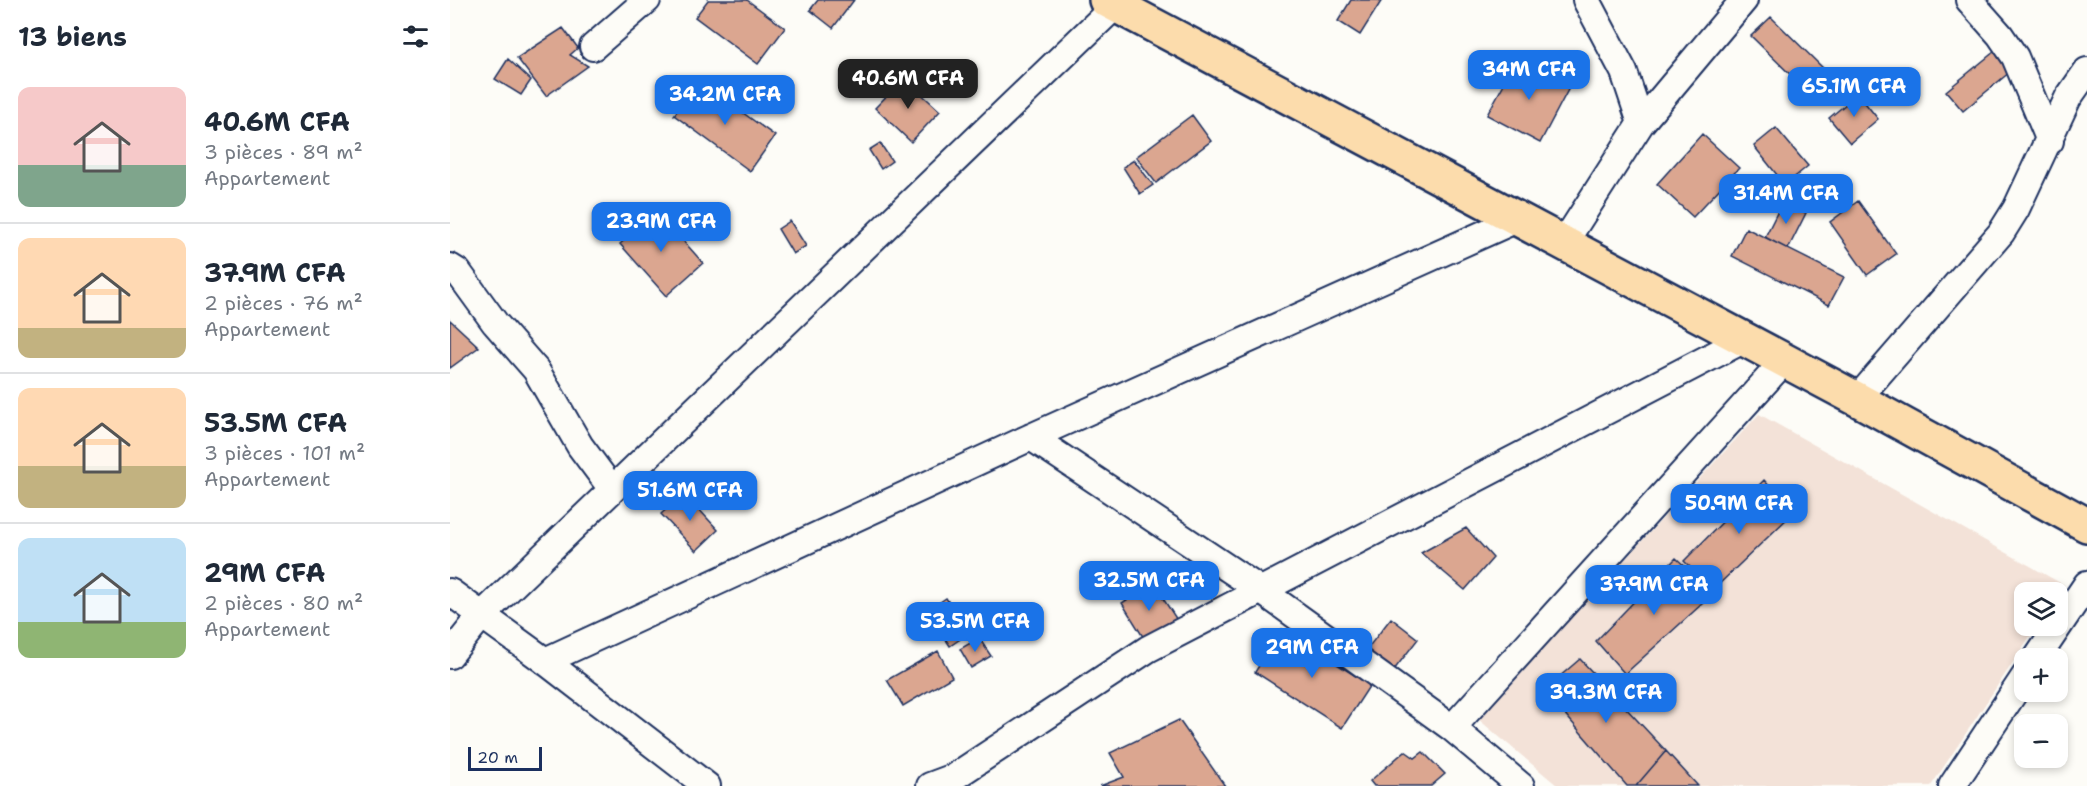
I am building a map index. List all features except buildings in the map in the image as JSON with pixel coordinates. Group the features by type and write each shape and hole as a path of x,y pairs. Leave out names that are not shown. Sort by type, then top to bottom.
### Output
{"highway":[{"path":"1117,2 1517,219 1785,360 2087,525"}],"street":[{"path":"593,47 647,0"},
{"path":"1586,0 1624,72 1641,123"},
{"path":"1564,243 1641,123 1744,0"},
{"path":"1969,0 2000,35 2015,57 2050,141"},
{"path":"450,655 481,616 1117,2"},
{"path":"1857,399 2001,233 2016,209 2050,141 2068,99 2087,71"},
{"path":"545,661 1031,437 1517,219"},
{"path":"450,267 458,272 495,323 536,370 580,446 612,489"},
{"path":"930,786 954,777 1148,649 1745,339"},
{"path":"1452,728 1785,360"},
{"path":"1031,437 1262,591 1452,728 1521,786"},
{"path":"2044,648 2087,584"},
{"path":"450,592 545,661 707,786"},
{"path":"1952,786 2014,693"}],"shaded area":[{"path":"1759,414 2059,582 2014,582 2014,636 2030,636 2022,648 2014,648 2014,661 1931,786 1558,786 1478,719"}]}
